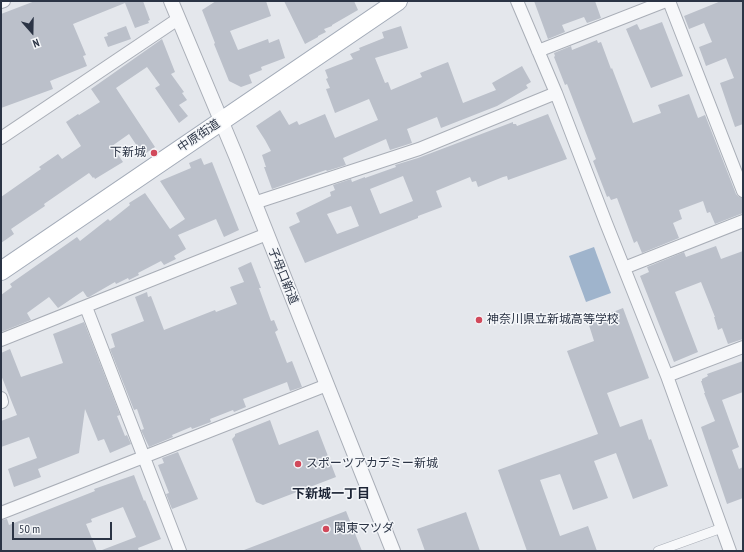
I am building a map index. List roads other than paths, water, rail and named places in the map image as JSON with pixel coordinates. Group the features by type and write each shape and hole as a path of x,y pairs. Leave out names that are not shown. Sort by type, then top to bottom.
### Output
{"main road":[{"name":"中原街道","path":"1,271 341,38 398,1"}],"street":[{"name":"子母口新道","path":"171,1 236,156 393,551"},
{"path":"518,1 556,93 667,376 730,551"},
{"path":"538,51 668,1 743,191"},
{"path":"1,138 178,19"},
{"path":"254,203 419,149 556,93"},
{"path":"624,268 743,221"},
{"path":"1,340 267,234"},
{"path":"86,307 180,551"},
{"path":"667,376 743,347"},
{"path":"1,513 327,385"},
{"path":"658,551 722,528"}],"water":[{"path":"594,247 611,293 586,302 569,256"}],"place":[{"name":"下新城","path":"154,153"},
{"name":"神奈川県立新城高等学校","path":"479,320"},
{"name":"スポーツアカデミー新城","path":"298,464"},
{"name":"関東マツダ","path":"326,529"}],"district":[{"name":"下新城一丁目","path":"331,494"}]}
